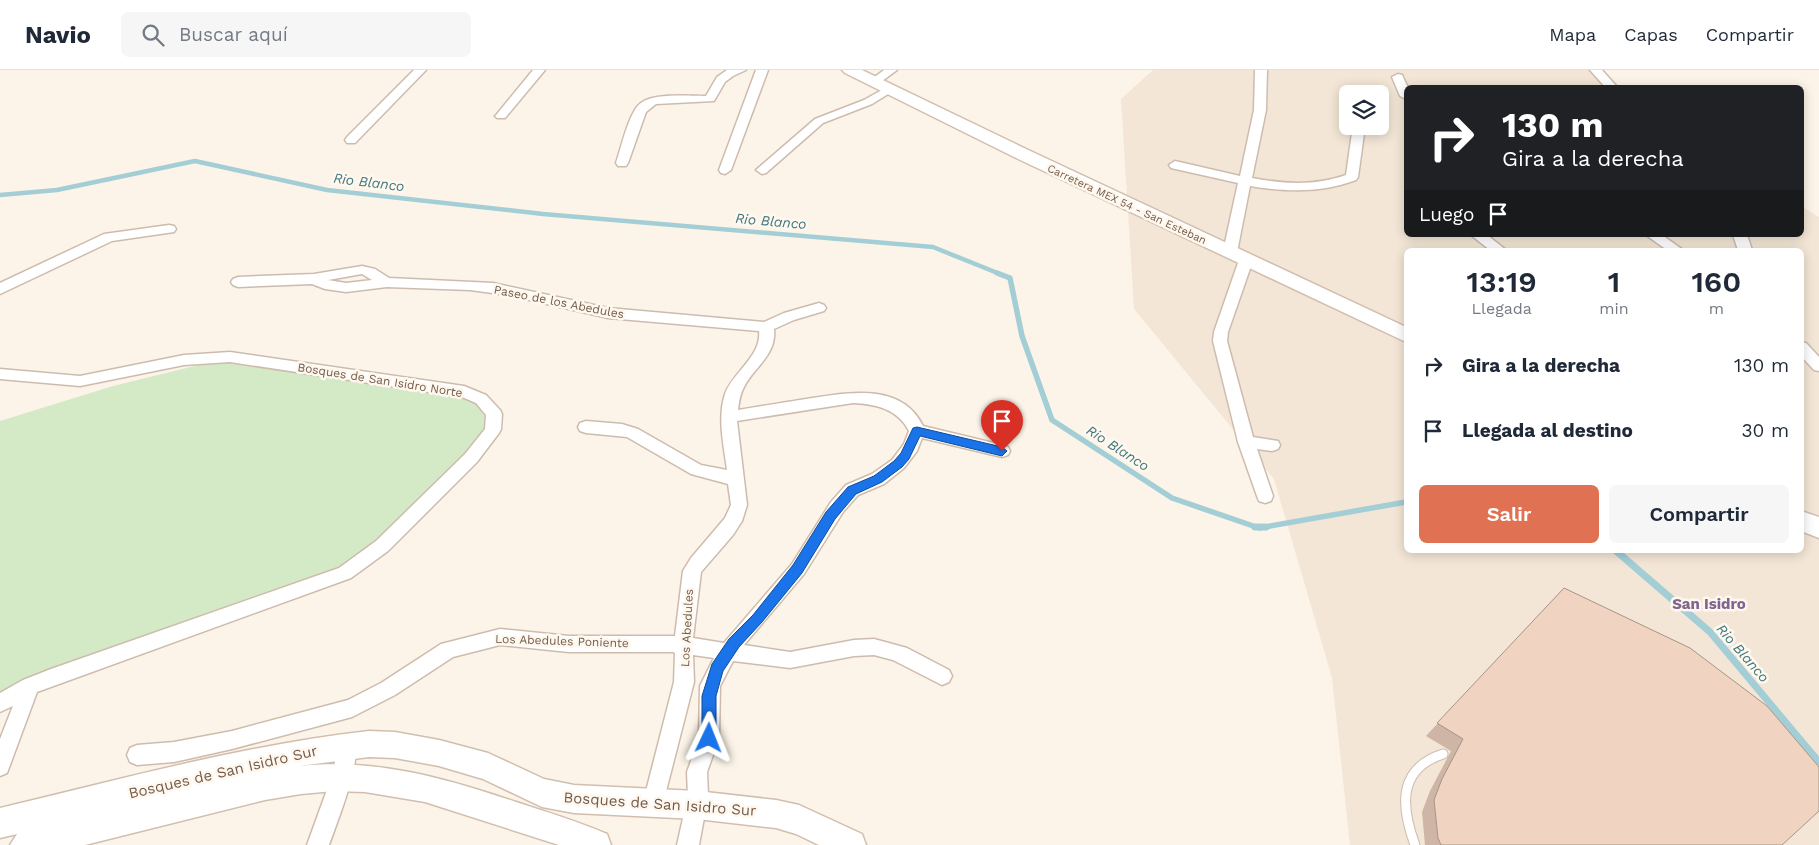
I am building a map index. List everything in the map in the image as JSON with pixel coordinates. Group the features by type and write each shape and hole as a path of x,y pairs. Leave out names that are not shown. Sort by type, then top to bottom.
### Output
{"main road":[{"name":"Carretera MEX 54 - San Esteban","path":"850,70 1404,334"},
{"path":"1804,521 1819,528"},
{"name":"Bosques de San Isidro Sur","path":"0,823 236,766 347,745 395,745 439,753 488,767 542,794 574,799 697,805 776,814 799,820 852,845"},
{"name":"Bosques de San Isidro Sur","path":"25,845 159,811 300,779 342,776 392,781 426,787 565,832 596,845"},
{"path":"159,811 167,784"},
{"path":"565,832 574,799"}],"street":[{"path":"351,140 420,70"},
{"path":"501,116 539,70"},
{"path":"622,163 640,111 645,105 654,101 710,99 724,74 740,70"},
{"path":"725,170 762,70"},
{"path":"762,170 819,121 868,102 882,86 891,70"},
{"path":"1262,70 1260,110 1246,180 1238,256 1220,341 1246,442 1265,496"},
{"path":"1596,70 1610,85"},
{"path":"1398,78 1404,92"},
{"path":"1175,164 1246,180 1311,188 1349,179 1353,175 1358,135"},
{"path":"0,289 108,237 169,229"},
{"path":"1481,237 1496,248"},
{"path":"1660,242 1672,248"},
{"name":"Paseo de los Abedules","path":"238,282 314,279 325,285 349,288 365,287 385,281 493,288 604,313 766,327"},
{"path":"766,327 789,316 819,308"},
{"name":"Los Abedules","path":"653,803 668,736 684,682 688,594 692,571 733,521 739,504 729,417 730,403 736,387 765,348 768,334 766,327"},
{"path":"1804,350 1819,366"},
{"name":"Bosques de San Isidro Norte","path":"0,374 80,380 99,378 184,360 230,357 464,392 481,399 494,414 493,429 480,448 382,546 345,573 30,686 0,703"},
{"path":"688,845 697,805 697,772 709,738 710,686 717,669 728,652 798,569 837,507 852,490 878,479 898,464 905,456 917,431 914,421 907,414 888,403 868,397 848,397 729,417"},
{"path":"586,427 622,430 632,433 697,470 736,479"},
{"path":"917,431 1002,451"},
{"path":"1246,442 1272,445"},
{"name":"Los Abedules Poniente","path":"136,755 174,752 232,740 352,708 388,689 448,650 486,639 517,638 569,644 660,644 790,660 804,660 858,648 875,647 892,651 942,676"},
{"path":"0,766 30,686"},
{"path":"318,845 342,776 347,745"}],"lane":[{"path":"1414,845 1404,808 1406,786 1414,771 1425,761 1443,754"}],"shaded area":[{"path":"1153,70 1591,70 1615,85 1404,85 1404,237 1804,237 1804,208 1819,217 1819,845 1350,845 1332,678 1274,479 1134,309 1121,99"}],"green space":[{"path":"215,361 474,398 488,423 487,444 357,573 0,700 0,421 113,386"}],"building":[{"path":"1564,588 1690,648 1767,706 1819,767 1819,811 1782,845 1441,845 1438,838 1434,800 1442,779 1463,739 1437,723"}],"waterway":[{"name":"Rio Blanco","path":"0,195 57,190 195,161 327,190 543,214 933,247 1000,274"},
{"name":"Rio Blanco","path":"997,273 1010,278 1022,336 1052,420 1172,498 1256,527"},
{"name":"Rio Blanco","path":"1265,527 1404,502"},
{"name":"Rio Blanco","path":"1256,527 1265,527"},
{"name":"Rio Blanco","path":"1256,527 1265,527"},
{"name":"Rio Blanco","path":"1618,553 1710,632 1819,762"}],"district":[{"name":"San Isidro","path":"1709,604"}],"route":[{"path":"709,738 710,686 717,669 734,643 798,569 830,516 852,490 878,479 898,464 911,447 917,431 1002,451"}]}
